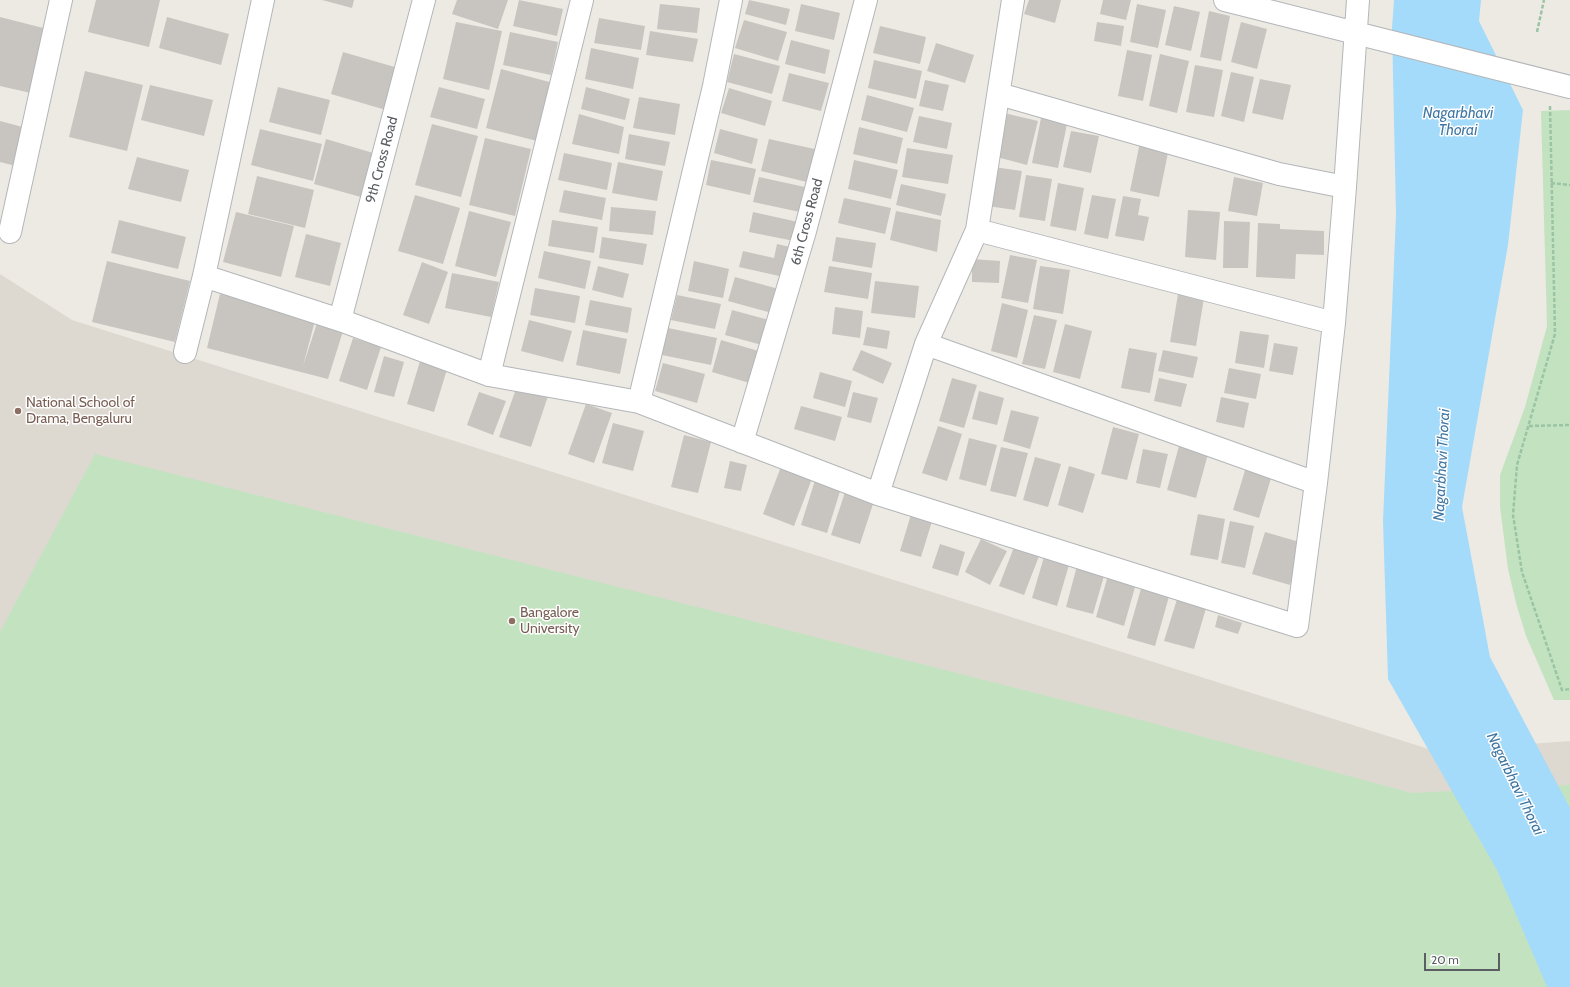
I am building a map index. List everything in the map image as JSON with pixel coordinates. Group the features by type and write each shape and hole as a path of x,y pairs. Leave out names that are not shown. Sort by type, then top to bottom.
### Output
{"street":[{"path":"10,232 61,0"},
{"path":"185,352 204,276 263,0"},
{"name":"9th Cross Road","path":"340,320 424,0"},
{"path":"489,375 582,0"},
{"path":"639,402 714,86 731,0"},
{"name":"6th Cross Road","path":"742,442 805,231 866,0"},
{"path":"878,494 926,344 977,230 1013,0"},
{"path":"1225,0 1563,85"},
{"path":"204,276 340,320 489,375 639,402 878,494 1297,626 1316,483 1334,324 1357,34 1358,0"},
{"path":"999,94 1279,174 1344,187"},
{"path":"977,230 1334,324"},
{"path":"926,344 1316,483"}],"path":[{"path":"1537,32 1544,0"},
{"path":"1563,85 1552,183 1555,334 1517,465 1513,515 1522,572 1562,690 1570,689"},
{"path":"1552,183 1570,185"},
{"path":"1529,426 1570,425"}],"shaded area":[{"name":"Bangalore University","path":"0,274 72,320 1435,751 1570,741 1570,987 0,987"}],"green space":[{"path":"1570,110 1570,700 1554,700 1526,636 1516,603 1508,569 1500,507 1500,475 1525,407 1547,326 1541,111"},
{"name":"Bangalore University","path":"95,454 1126,716 1412,793 1570,785 1570,987 0,987 0,632"}],"water":[{"name":"Nagarbhavi Thorai","path":"1394,0 1481,0 1479,21 1523,110 1508,245 1462,507 1490,657 1570,808 1570,987 1547,987 1497,870 1388,679 1383,521 1396,215 1392,28"}],"building":[{"path":"96,0 160,0 149,47 88,32"},
{"path":"322,0 354,0 352,8"},
{"path":"457,0 508,0 498,29 452,14"},
{"path":"519,0 563,9 557,36 513,26"},
{"path":"749,0 790,9 786,25 745,14"},
{"path":"1029,0 1061,0 1055,23 1024,14"},
{"path":"1103,0 1131,0 1126,20 1100,14"},
{"path":"660,4 700,8 697,33 657,29"},
{"path":"801,4 840,13 834,40 795,31"},
{"path":"1137,4 1166,10 1158,48 1130,42"},
{"path":"1174,6 1200,12 1191,51 1165,45"},
{"path":"1209,11 1230,16 1221,61 1200,57"},
{"path":"0,17 51,30 35,94 0,86"},
{"path":"167,17 229,34 221,65 159,48"},
{"path":"599,18 645,26 641,50 594,43"},
{"path":"744,20 787,32 778,61 735,48"},
{"path":"456,22 502,31 489,90 443,79"},
{"path":"1097,22 1124,26 1121,46 1094,41"},
{"path":"1241,22 1267,29 1257,69 1231,62"},
{"path":"880,26 926,37 920,64 873,53"},
{"path":"650,31 698,39 693,62 646,55"},
{"path":"510,32 558,42 551,75 503,65"},
{"path":"791,40 830,50 825,74 785,64"},
{"path":"936,43 974,55 965,83 927,71"},
{"path":"591,48 639,58 633,89 585,79"},
{"path":"1127,50 1152,55 1143,101 1118,96"},
{"path":"343,52 398,68 386,110 331,94"},
{"path":"734,54 780,66 772,94 727,82"},
{"path":"1160,54 1189,61 1177,113 1149,106"},
{"path":"874,60 922,71 916,99 868,88"},
{"path":"1195,65 1223,70 1214,117 1186,112"},
{"path":"501,69 553,83 537,141 486,128"},
{"path":"85,71 143,85 127,151 69,137"},
{"path":"1231,72 1254,77 1244,122 1221,116"},
{"path":"789,73 829,83 821,111 782,101"},
{"path":"1260,79 1291,85 1283,120 1252,113"},
{"path":"925,80 949,85 943,111 919,106"},
{"path":"150,85 213,100 204,136 141,120"},
{"path":"278,87 330,100 321,135 269,122"},
{"path":"439,87 485,99 477,129 430,117"},
{"path":"586,87 630,99 625,120 581,109"},
{"path":"729,88 772,101 765,126 721,113"},
{"path":"867,95 914,108 907,132 861,120"},
{"path":"639,97 680,104 675,135 633,128"},
{"path":"1004,113 1038,121 1027,165 993,156"},
{"path":"579,114 624,127 619,154 572,144"},
{"path":"919,116 952,123 947,149 913,142"},
{"path":"1041,118 1067,124 1058,168 1032,163"},
{"path":"0,121 30,129 20,167 0,162"},
{"path":"432,124 478,136 461,197 415,185"},
{"path":"859,127 903,138 897,164 853,154"},
{"path":"260,129 322,144 313,181 251,165"},
{"path":"720,129 758,139 752,164 714,153"},
{"path":"1071,131 1099,136 1091,173 1063,167"},
{"path":"629,134 670,142 665,166 625,159"},
{"path":"485,138 531,149 515,216 469,205"},
{"path":"326,139 380,155 368,199 314,184"},
{"path":"769,139 819,150 811,183 761,171"},
{"path":"1140,142 1169,148 1159,197 1130,191"},
{"path":"907,148 953,155 948,184 902,177"},
{"path":"564,153 612,163 607,190 558,180"},
{"path":"137,157 189,170 181,202 128,189"},
{"path":"711,160 756,169 750,195 706,185"},
{"path":"854,160 898,170 891,199 848,189"},
{"path":"618,162 663,171 657,201 612,193"},
{"path":"994,167 1022,171 1015,210 988,206"},
{"path":"1026,175 1052,179 1045,221 1019,217"},
{"path":"257,176 314,190 305,228 248,214"},
{"path":"759,177 805,187 800,212 753,202"},
{"path":"1234,177 1263,183 1257,216 1228,211"},
{"path":"1058,183 1084,188 1076,231 1050,226"},
{"path":"901,184 946,194 941,216 896,205"},
{"path":"564,190 606,198 602,220 559,212"},
{"path":"415,195 460,208 443,264 398,251"},
{"path":"1092,195 1116,199 1108,239 1084,234"},
{"path":"1123,196 1141,199 1138,215 1149,217 1144,241 1115,236"},
{"path":"844,198 891,208 885,234 838,223"},
{"path":"611,207 656,211 653,235 609,231"},
{"path":"1188,210 1220,212 1216,260 1185,257"},
{"path":"469,211 511,222 496,277 455,266"},
{"path":"896,211 941,220 937,252 890,240"},
{"path":"236,212 294,226 281,277 223,262"},
{"path":"753,212 798,222 794,241 749,232"},
{"path":"119,220 186,237 178,269 111,253"},
{"path":"552,220 598,227 594,253 548,246"},
{"path":"1224,221 1250,222 1248,268 1223,268"},
{"path":"1258,223 1280,224 1280,229 1324,231 1324,255 1296,254 1295,279 1256,277"},
{"path":"306,234 341,243 330,286 295,277"},
{"path":"602,237 647,244 643,265 599,258"},
{"path":"836,237 876,243 872,268 832,261"},
{"path":"777,244 795,248 788,278 739,267 743,251 774,258"},
{"path":"544,251 591,261 585,289 538,278"},
{"path":"1010,255 1037,260 1028,303 1001,298"},
{"path":"972,259 1000,261 999,283 972,282"},
{"path":"107,261 190,281 175,342 92,322"},
{"path":"694,261 729,269 723,298 688,291"},
{"path":"422,262 448,272 429,324 403,315"},
{"path":"598,266 629,274 623,298 592,290"},
{"path":"829,266 872,273 868,299 824,292"},
{"path":"1040,266 1070,270 1063,314 1033,309"},
{"path":"452,273 499,282 491,317 445,308"},
{"path":"735,277 786,291 779,315 728,301"},
{"path":"875,281 919,286 915,318 871,313"},
{"path":"535,288 580,296 575,323 530,315"},
{"path":"220,294 316,317 303,366 317,323 343,331 328,379 207,348"},
{"path":"1178,294 1204,298 1196,346 1170,342"},
{"path":"677,295 721,304 715,329 671,320"},
{"path":"590,300 632,308 628,333 585,325"},
{"path":"1002,303 1028,310 1017,358 991,351"},
{"path":"835,307 863,311 860,338 832,334"},
{"path":"732,310 769,320 762,345 725,335"},
{"path":"1034,315 1057,320 1045,369 1022,364"},
{"path":"529,320 572,331 563,362 521,351"},
{"path":"1065,324 1092,331 1080,379 1053,372"},
{"path":"867,327 890,331 887,349 863,345"},
{"path":"668,328 717,338 711,365 662,355"},
{"path":"583,330 627,339 620,374 576,365"},
{"path":"1240,331 1269,335 1264,368 1235,363"},
{"path":"353,338 381,347 367,390 339,381"},
{"path":"721,340 762,352 753,384 712,372"},
{"path":"1274,343 1298,347 1293,375 1269,371"},
{"path":"1129,348 1157,353 1150,393 1121,388"},
{"path":"861,350 892,363 883,384 852,370"},
{"path":"1163,350 1198,357 1193,378 1158,371"},
{"path":"384,356 404,362 394,397 374,392"},
{"path":"421,358 448,366 434,412 407,404"},
{"path":"663,363 705,374 697,403 655,391"},
{"path":"1229,368 1261,374 1256,399 1224,393"},
{"path":"820,372 852,381 845,407 813,398"},
{"path":"952,378 977,385 964,428 939,421"},
{"path":"1159,378 1187,384 1181,407 1154,401"},
{"path":"517,386 548,396 531,447 499,437"},
{"path":"979,391 1004,398 997,425 972,419"},
{"path":"479,392 506,401 493,435 467,425"},
{"path":"853,392 878,398 871,423 847,417"},
{"path":"1221,397 1249,403 1244,428 1216,422"},
{"path":"586,404 612,413 594,463 568,454"},
{"path":"801,406 842,417 835,441 794,429"},
{"path":"1011,410 1039,417 1030,449 1003,441"},
{"path":"613,423 644,431 633,471 602,463"},
{"path":"938,426 962,434 947,481 922,473"},
{"path":"1113,427 1139,434 1127,480 1101,474"},
{"path":"684,435 711,442 698,493 671,487"},
{"path":"969,438 997,445 986,486 959,479"},
{"path":"1179,446 1208,454 1196,498 1167,490"},
{"path":"1001,447 1028,453 1016,497 990,491"},
{"path":"1143,449 1168,454 1160,488 1136,483"},
{"path":"1035,457 1061,464 1048,507 1023,500"},
{"path":"730,461 747,465 741,491 724,488"},
{"path":"782,464 813,476 794,526 763,514"},
{"path":"1069,466 1095,474 1083,513 1058,505"},
{"path":"1246,467 1272,475 1259,518 1233,510"},
{"path":"816,477 842,485 827,533 801,525"},
{"path":"846,489 875,498 860,544 831,535"},
{"path":"912,511 933,518 921,557 900,551"},
{"path":"1198,514 1225,519 1218,560 1190,555"},
{"path":"1230,521 1254,526 1245,568 1221,563"},
{"path":"1265,532 1303,543 1290,585 1252,574"},
{"path":"981,539 1007,551 990,585 965,572"},
{"path":"1016,542 1041,551 1024,595 999,586"},
{"path":"940,544 965,552 958,576 932,568"},
{"path":"1046,550 1071,558 1057,606 1032,598"},
{"path":"1078,562 1106,569 1093,614 1066,607"},
{"path":"1109,572 1137,580 1124,626 1096,617"},
{"path":"1142,585 1170,593 1155,646 1127,638"},
{"path":"1178,596 1207,605 1194,649 1164,641"},
{"path":"1218,615 1242,623 1238,634 1215,627"}],"place":[{"name":"National School of Drama, Bengaluru","path":"18,411"},
{"name":"Bangalore University","path":"512,621"}]}
